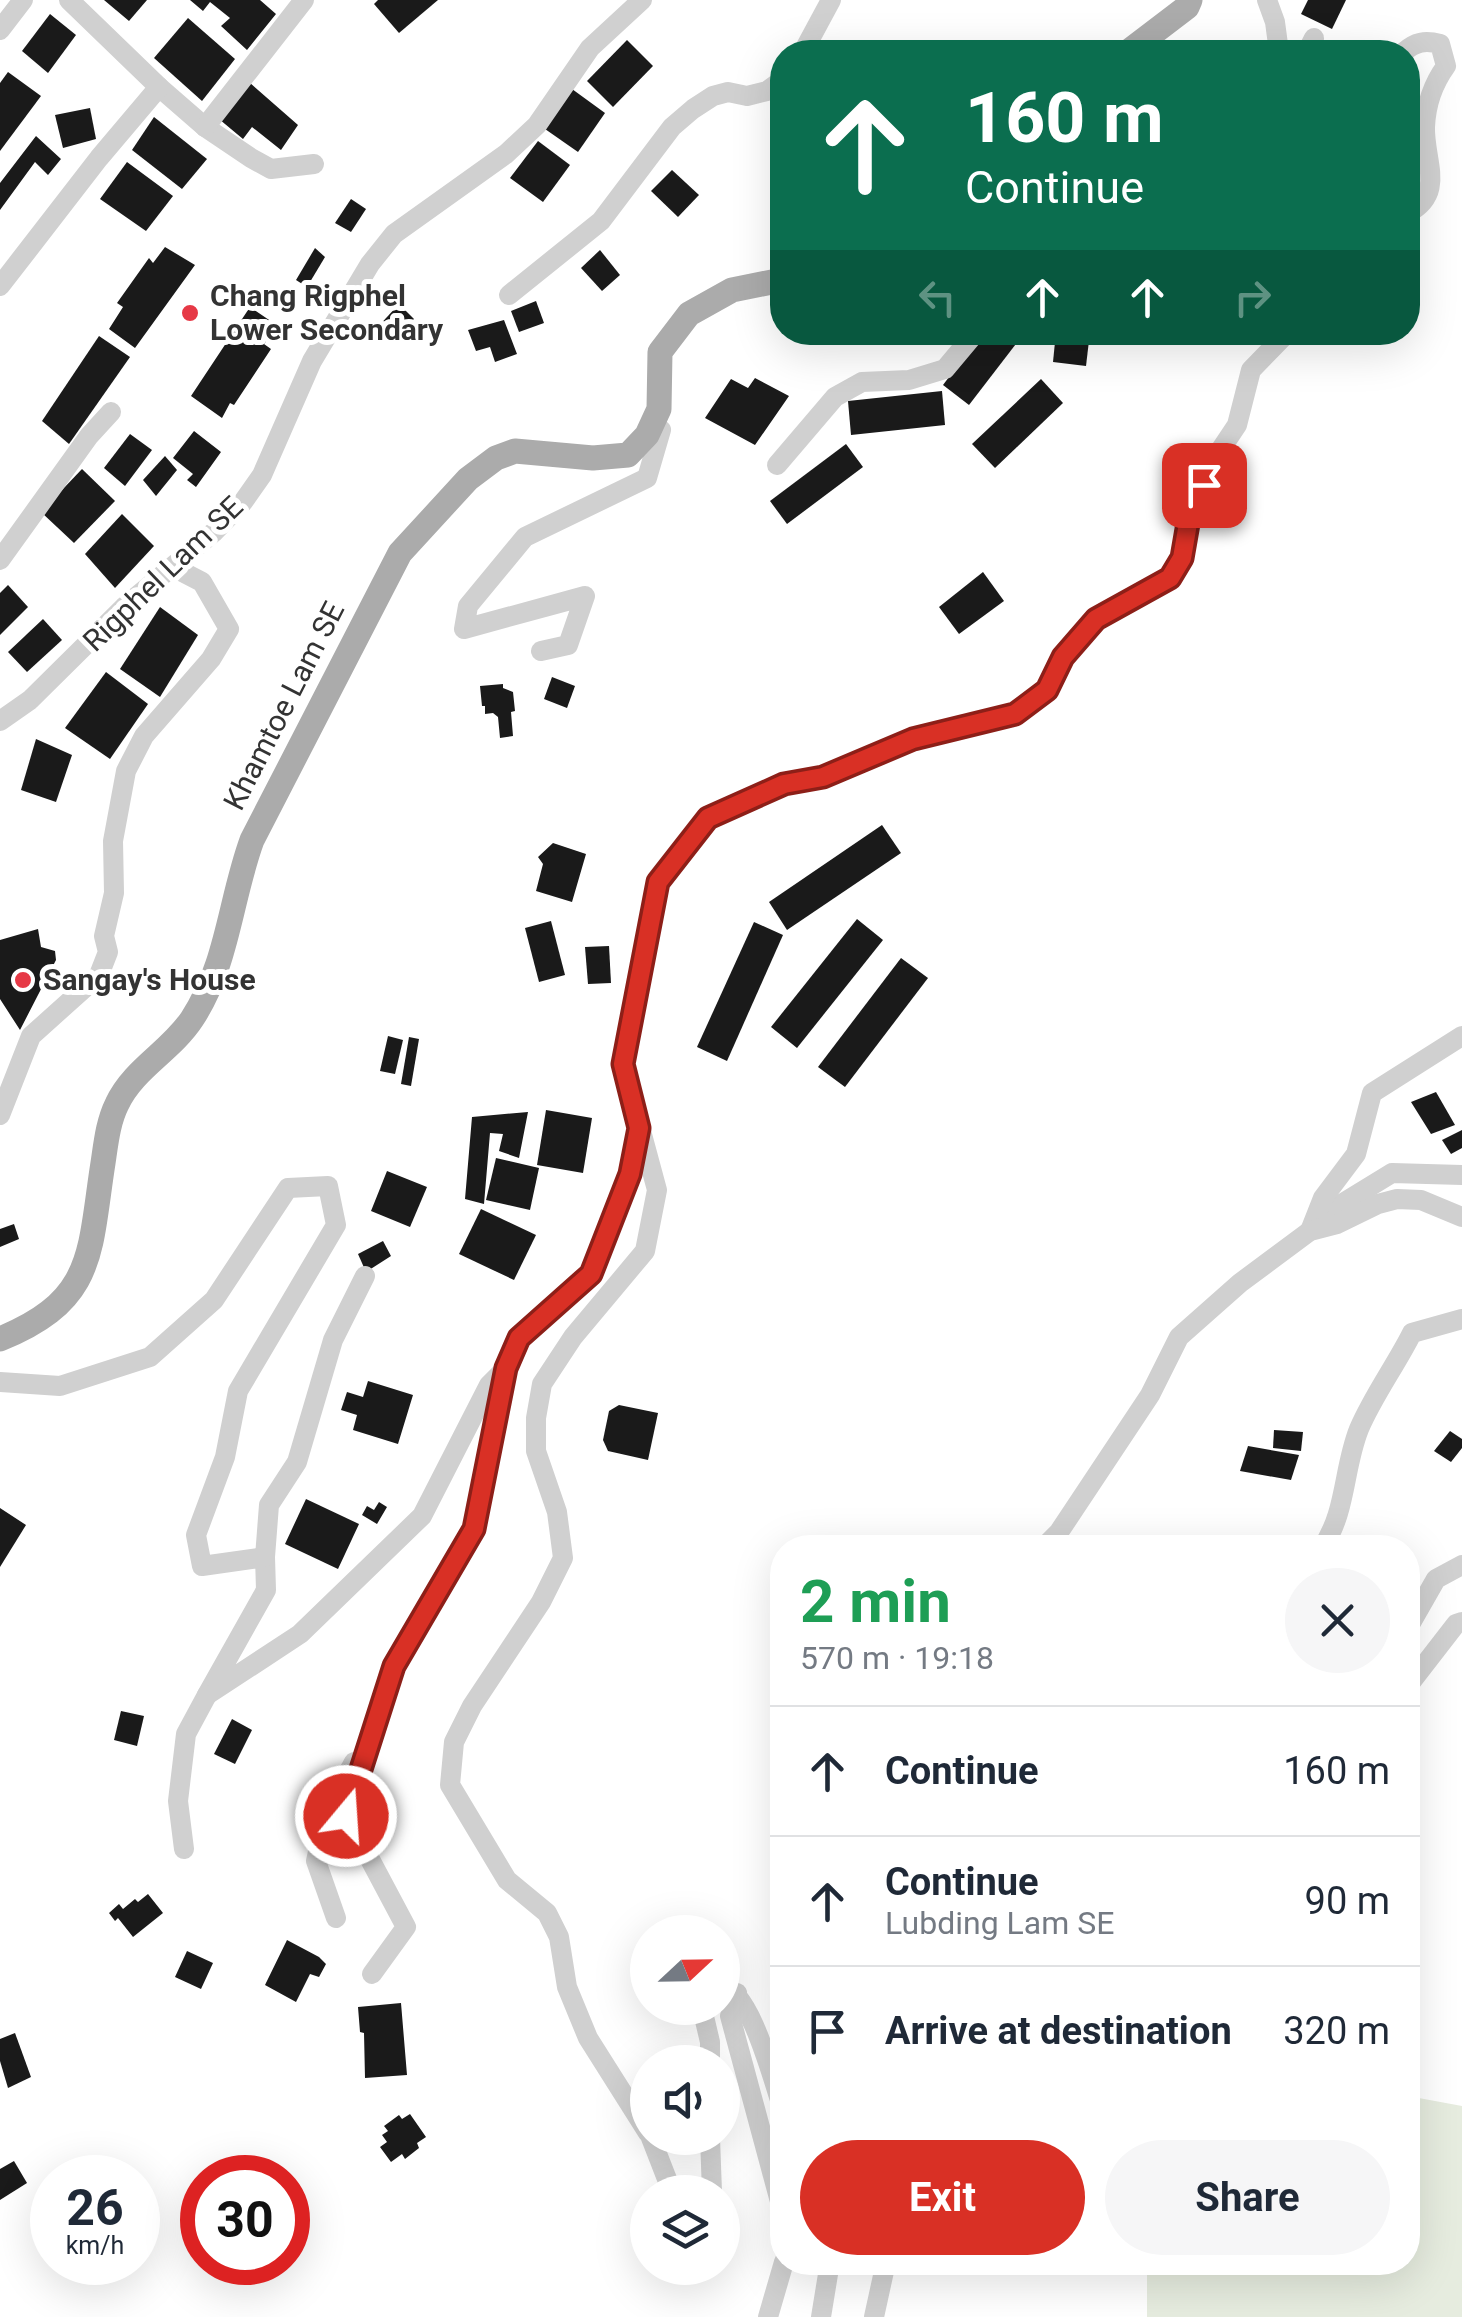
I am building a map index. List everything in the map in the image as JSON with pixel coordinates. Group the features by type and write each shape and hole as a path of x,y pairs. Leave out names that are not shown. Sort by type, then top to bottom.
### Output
{"main road":[{"path":"1143,40 1190,0"},
{"path":"653,423 659,409 660,352 689,314 732,290 770,282"},
{"name":"Khamtoe Lam SE","path":"0,1339 36,1323 78,1281 92,1239 108,1129 115,1107 130,1081 169,1047 192,1020 216,977 238,878 252,840 400,553 468,479 496,458 515,450 593,458 628,455 653,423"}],"street":[{"path":"0,30 23,0"},
{"path":"69,0 205,127 272,168 314,164"},
{"path":"205,127 304,0"},
{"name":"Rigphel Lam SE","path":"0,721 30,700 124,607 243,502 262,474 312,361 370,264 394,234 506,154 537,125 590,48 642,0"},
{"path":"809,40 831,0"},
{"path":"1268,0 1277,40"},
{"path":"1420,43 1440,44 1446,66 1433,88 1425,125 1431,188 1420,204"},
{"path":"0,286 98,158 159,87"},
{"path":"509,295 601,221 672,127 692,110 713,96 728,92 747,96 770,89"},
{"path":"777,464 834,397 862,382 909,380 945,369 965,345"},
{"path":"630,2105 588,2038 567,1987 559,1938 546,1913 507,1880 450,1785 454,1742 472,1706 541,1602 563,1558 557,1512 536,1450 542,1384 573,1337 645,1251 657,1190 623,1064 658,882 708,818 784,784 823,777 913,739 1015,714 1047,690 1063,657 1096,619 1170,578 1182,558 1190,512 1213,460 1237,425 1252,370 1276,345"},
{"path":"0,560 110,412"},
{"path":"540,651 568,645 585,596 464,629 468,606 525,537 647,478 660,430 653,423"},
{"path":"0,1114 31,1036 99,975 108,952 104,936 114,892 113,841 126,771 144,736 211,659 230,629 202,582 173,567"},
{"path":"1310,1231 1323,1198 1356,1154 1372,1093 1462,1036"},
{"path":"372,1974 406,1927 346,1816 394,1666 474,1529 506,1368 519,1338 591,1274 630,1174 639,1128"},
{"path":"1056,1535 1150,1395 1179,1337 1342,1203 1392,1173 1462,1175"},
{"path":"0,1382 60,1386 150,1358 214,1300 288,1188 328,1186 336,1226 238,1391 224,1457 196,1535 202,1566 264,1557"},
{"path":"1310,1231 1397,1199 1421,1200 1462,1217"},
{"path":"184,1849 178,1802 186,1734 266,1590 264,1557 269,1505 298,1462 333,1340 365,1276"},
{"path":"1328,1535 1344,1502 1348,1461 1361,1425 1412,1333 1462,1320"},
{"path":"207,1695 300,1634 422,1516 489,1385 506,1368"},
{"path":"1420,1607 1436,1580 1462,1566"},
{"path":"1420,1670 1456,1624 1462,1622"},
{"path":"336,1918 316,1860 327,1812 378,1716"},
{"path":"740,2001 770,2073"},
{"path":"732,2025 770,2164"},
{"path":"768,2317 780,2275"},
{"path":"821,2317 828,2275"},
{"path":"874,2317 883,2275"}],"shaded area":[{"path":"1420,2098 1462,2106 1462,2317 1147,2317 1147,2275 1420,2275"}],"building":[{"path":"104,0 147,0 129,21"},
{"path":"190,0 260,0 276,14 247,50 221,26 230,18 210,2 203,11"},
{"path":"378,0 438,0 399,33 374,4"},
{"path":"1308,0 1346,0 1332,29 1301,14"},
{"path":"50,14 76,35 48,73 22,51"},
{"path":"188,18 235,59 202,101 154,58"},
{"path":"627,40 653,66 613,107 587,81"},
{"path":"8,72 41,96 0,151 0,83"},
{"path":"249,82 298,125 281,150 252,127 243,139 219,119"},
{"path":"572,89 605,113 578,152 545,129"},
{"path":"90,108 96,139 63,148 55,115"},
{"path":"154,117 207,159 182,189 132,150"},
{"path":"36,136 61,159 48,175 35,162 0,210 0,183"},
{"path":"538,141 570,165 543,202 510,178"},
{"path":"127,162 173,196 146,231 100,199"},
{"path":"672,170 699,195 678,217 651,191"},
{"path":"351,199 366,209 351,232 335,223"},
{"path":"165,247 195,265 135,348 109,329 123,307 117,303 149,258 153,263"},
{"path":"315,248 325,257 307,287 296,280"},
{"path":"600,250 620,275 602,291 581,268"},
{"path":"536,301 544,323 519,332 511,311"},
{"path":"399,304 414,319 390,344 375,330"},
{"path":"250,307 278,326 264,344 271,349 222,418 191,396"},
{"path":"504,320 517,354 495,362 490,347 476,351 468,330"},
{"path":"99,336 130,357 69,444 42,421"},
{"path":"973,345 1015,345 969,405 943,385"},
{"path":"1055,345 1088,345 1086,366 1053,362"},
{"path":"755,378 789,396 755,445 705,418 731,379 748,388"},
{"path":"1041,379 1063,403 995,468 972,444"},
{"path":"942,391 945,425 851,435 848,401"},
{"path":"194,431 221,452 196,487 187,480 193,474 173,458"},
{"path":"130,434 152,450 125,486 104,468"},
{"path":"846,444 863,467 787,524 770,501"},
{"path":"165,456 177,470 156,496 143,480"},
{"path":"82,469 115,501 74,543 41,512"},
{"path":"122,514 154,546 115,588 85,554"},
{"path":"983,572 1004,601 959,634 939,607"},
{"path":"8,585 28,607 0,635 0,593"},
{"path":"160,607 198,635 160,697 120,669"},
{"path":"43,619 62,640 27,672 8,652"},
{"path":"106,672 148,704 110,759 65,728"},
{"path":"552,677 575,686 567,708 544,699"},
{"path":"503,684 503,688 513,692 515,711 511,712 513,736 500,738 498,717 485,714 480,686"},
{"path":"36,739 72,755 56,802 21,790"},
{"path":"882,825 901,853 787,930 769,902"},
{"path":"553,843 586,854 572,902 536,891 543,864 538,857"},
{"path":"857,919 883,940 797,1048 771,1027"},
{"path":"551,921 565,975 539,982 525,928"},
{"path":"754,922 783,935 727,1061 697,1047"},
{"name":"Sangay's House","path":"38,929 41,947 55,951 56,960 20,1030 0,999 0,940"},
{"path":"609,946 611,983 588,984 585,947"},
{"path":"901,958 928,978 845,1087 818,1067"},
{"path":"388,1036 403,1040 395,1074 380,1071"},
{"path":"409,1037 419,1039 411,1086 401,1084"},
{"path":"1436,1092 1455,1125 1431,1134 1411,1102"},
{"path":"546,1110 592,1118 583,1173 537,1165"},
{"path":"528,1112 519,1158 499,1151 503,1134 490,1133 484,1204 465,1199 472,1117"},
{"path":"1462,1130 1462,1148 1451,1154 1442,1140"},
{"path":"496,1158 539,1168 530,1210 486,1200"},
{"path":"387,1171 427,1187 410,1227 371,1211"},
{"path":"481,1209 536,1235 514,1280 459,1254"},
{"path":"14,1224 19,1239 0,1247 0,1229"},
{"path":"383,1241 391,1256 366,1272 358,1254"},
{"path":"368,1381 413,1395 398,1444 353,1430 357,1415 341,1410 347,1392 363,1397"},
{"path":"619,1405 658,1413 648,1460 608,1451 603,1440 609,1411"},
{"path":"1274,1430 1303,1432 1301,1451 1273,1448"},
{"path":"1450,1431 1462,1439 1462,1448 1451,1462 1434,1451"},
{"path":"1248,1446 1299,1455 1291,1480 1240,1471"},
{"path":"306,1499 359,1524 338,1569 285,1544"},
{"path":"379,1502 387,1507 377,1524 362,1515 367,1506 374,1510"},
{"path":"0,1508 26,1525 0,1567"},
{"path":"121,1711 144,1716 137,1746 114,1740"},
{"path":"232,1719 252,1730 235,1764 214,1754"},
{"path":"148,1894 163,1913 133,1937 109,1913 119,1904 123,1909"},
{"path":"287,1940 326,1964 319,1977 310,1974 296,2002 265,1985"},
{"path":"187,1951 213,1963 201,1989 175,1977"},
{"path":"401,2003 407,2075 365,2078 364,2033 360,2032 358,2007"},
{"path":"15,2033 31,2077 8,2088 0,2061 0,2039"},
{"path":"410,2114 426,2137 405,2159 402,2154 391,2162 380,2147 387,2142 382,2135 388,2131 384,2126 399,2115 402,2119"},
{"path":"14,2161 27,2183 0,2200 0,2169"}],"place":[{"name":"Chang Rigphel Lower Secondary","path":"190,313"},
{"name":"Sangay's House","path":"23,980"}],"route":[{"path":"346,1816 394,1666 474,1529 506,1368 519,1338 591,1274 630,1174 639,1128 623,1064 658,882 708,818 784,784 823,777 913,739 1015,714 1047,690 1063,657 1096,619 1170,578 1182,558 1190,512 1204,485"}]}
